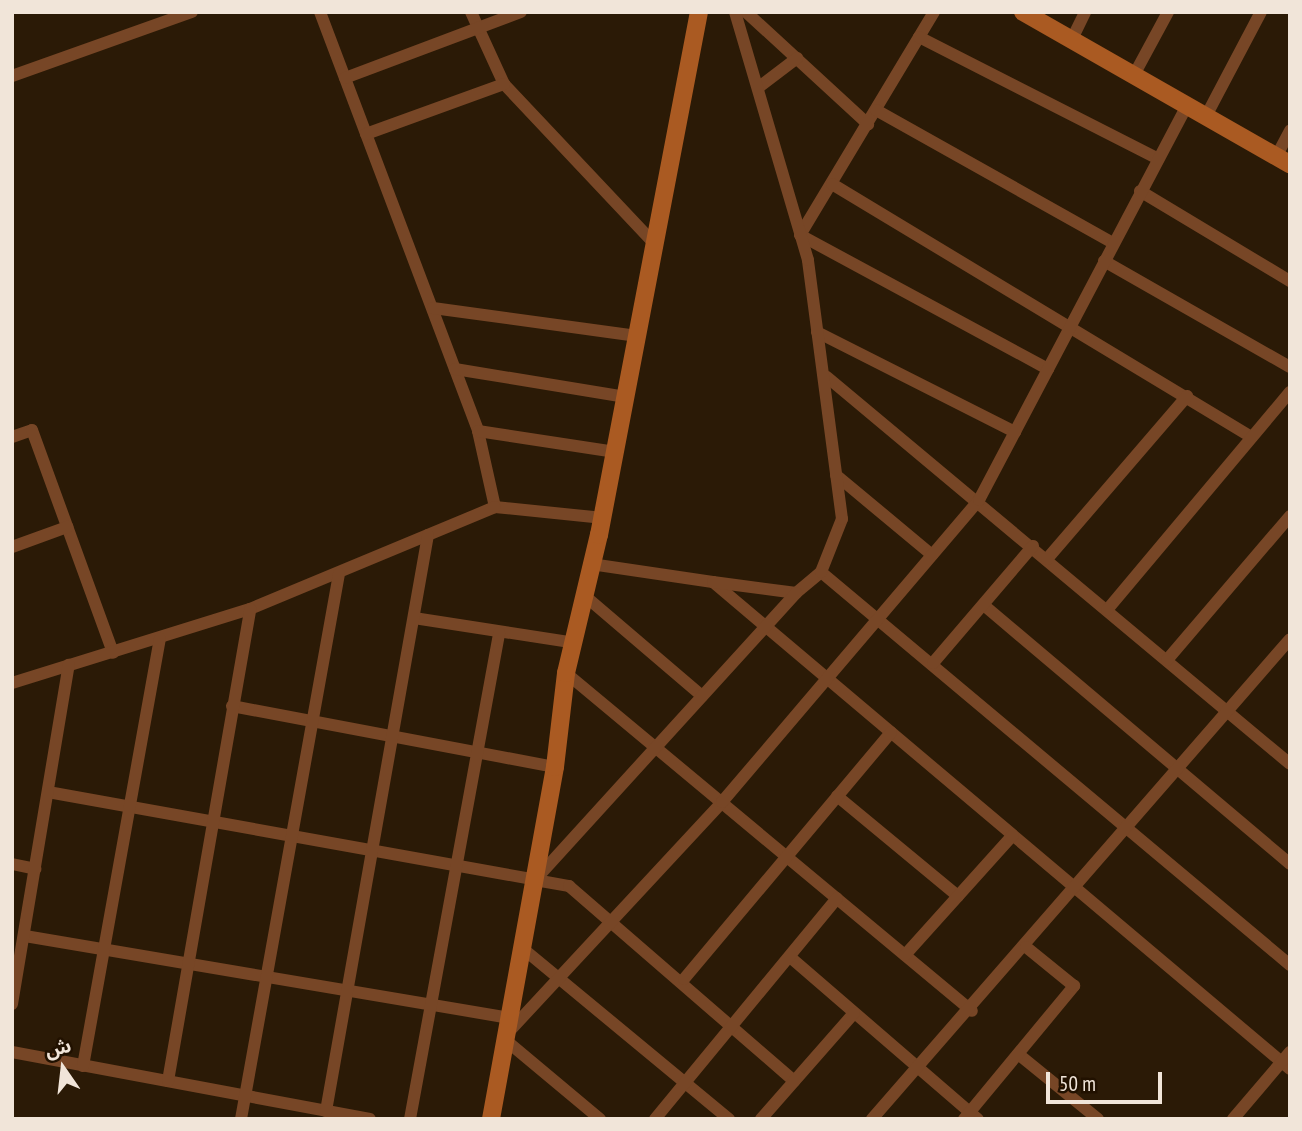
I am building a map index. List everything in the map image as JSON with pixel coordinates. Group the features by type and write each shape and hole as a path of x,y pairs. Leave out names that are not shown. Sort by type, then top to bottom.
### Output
{"street":[{"path":"12,76 191,12"},
{"path":"320,12 478,431 495,507"},
{"path":"471,12 504,84 655,244"},
{"path":"345,78 478,32 521,12"},
{"path":"491,1119 503,1038 555,767 566,673 603,518 699,12"},
{"path":"535,880 658,749 702,696 767,628 796,593 821,572 842,519 827,377 800,235 759,86 735,12"},
{"path":"747,12 797,58 838,103 868,124"},
{"path":"800,235 934,12"},
{"path":"1073,37 1085,12"},
{"path":"1133,75 1168,12"},
{"path":"1205,118 1261,12"},
{"path":"1034,15 1186,108 1283,161 1290,131"},
{"path":"919,37 1158,159"},
{"path":"759,86 797,58"},
{"path":"366,134 504,84"},
{"path":"503,1038 722,802 979,500 1186,108"},
{"path":"876,110 1113,243"},
{"path":"832,184 1071,323 1252,437"},
{"path":"1140,191 1290,281"},
{"path":"800,235 1048,369"},
{"path":"1104,261 1290,367"},
{"path":"433,308 637,336"},
{"path":"817,332 1015,432"},
{"path":"455,369 626,397"},
{"path":"827,377 979,500 1288,760"},
{"path":"1107,610 1290,392"},
{"path":"1047,559 1187,396"},
{"path":"12,437 32,430 113,653"},
{"path":"478,431 615,452"},
{"path":"836,475 932,555"},
{"path":"12,683 250,609 495,507 603,518"},
{"path":"1167,660 1290,516"},
{"path":"12,547 67,527"},
{"path":"326,1111 428,535"},
{"path":"933,663 986,607 1033,546"},
{"path":"592,564 796,593"},
{"path":"821,572 876,620 933,663 1290,965"},
{"path":"240,1119 339,574"},
{"path":"713,582 1076,888 1287,1061 1233,1119"},
{"path":"585,596 702,696"},
{"path":"986,607 1290,864"},
{"path":"168,1081 211,821 250,609"},
{"path":"414,618 499,634 575,643"},
{"path":"410,1119 499,634"},
{"path":"83,1066 160,639"},
{"path":"872,1119 972,1010 1290,639"},
{"path":"12,1004 69,665"},
{"path":"566,673 972,1010"},
{"path":"232,706 394,733 555,767"},
{"path":"684,979 891,732"},
{"path":"48,792 569,887 684,979 794,1081"},
{"path":"837,796 958,897"},
{"path":"905,955 1013,835"},
{"path":"12,864 36,869"},
{"path":"655,1119 837,898"},
{"path":"25,936 508,1018"},
{"path":"522,947 561,976 729,1119"},
{"path":"790,957 971,1116 1074,986 1026,947"},
{"path":"761,1119 854,1013"},
{"path":"503,1038 600,1119"},
{"path":"12,1052 370,1119"},
{"path":"1018,1054 1098,1119"}]}
